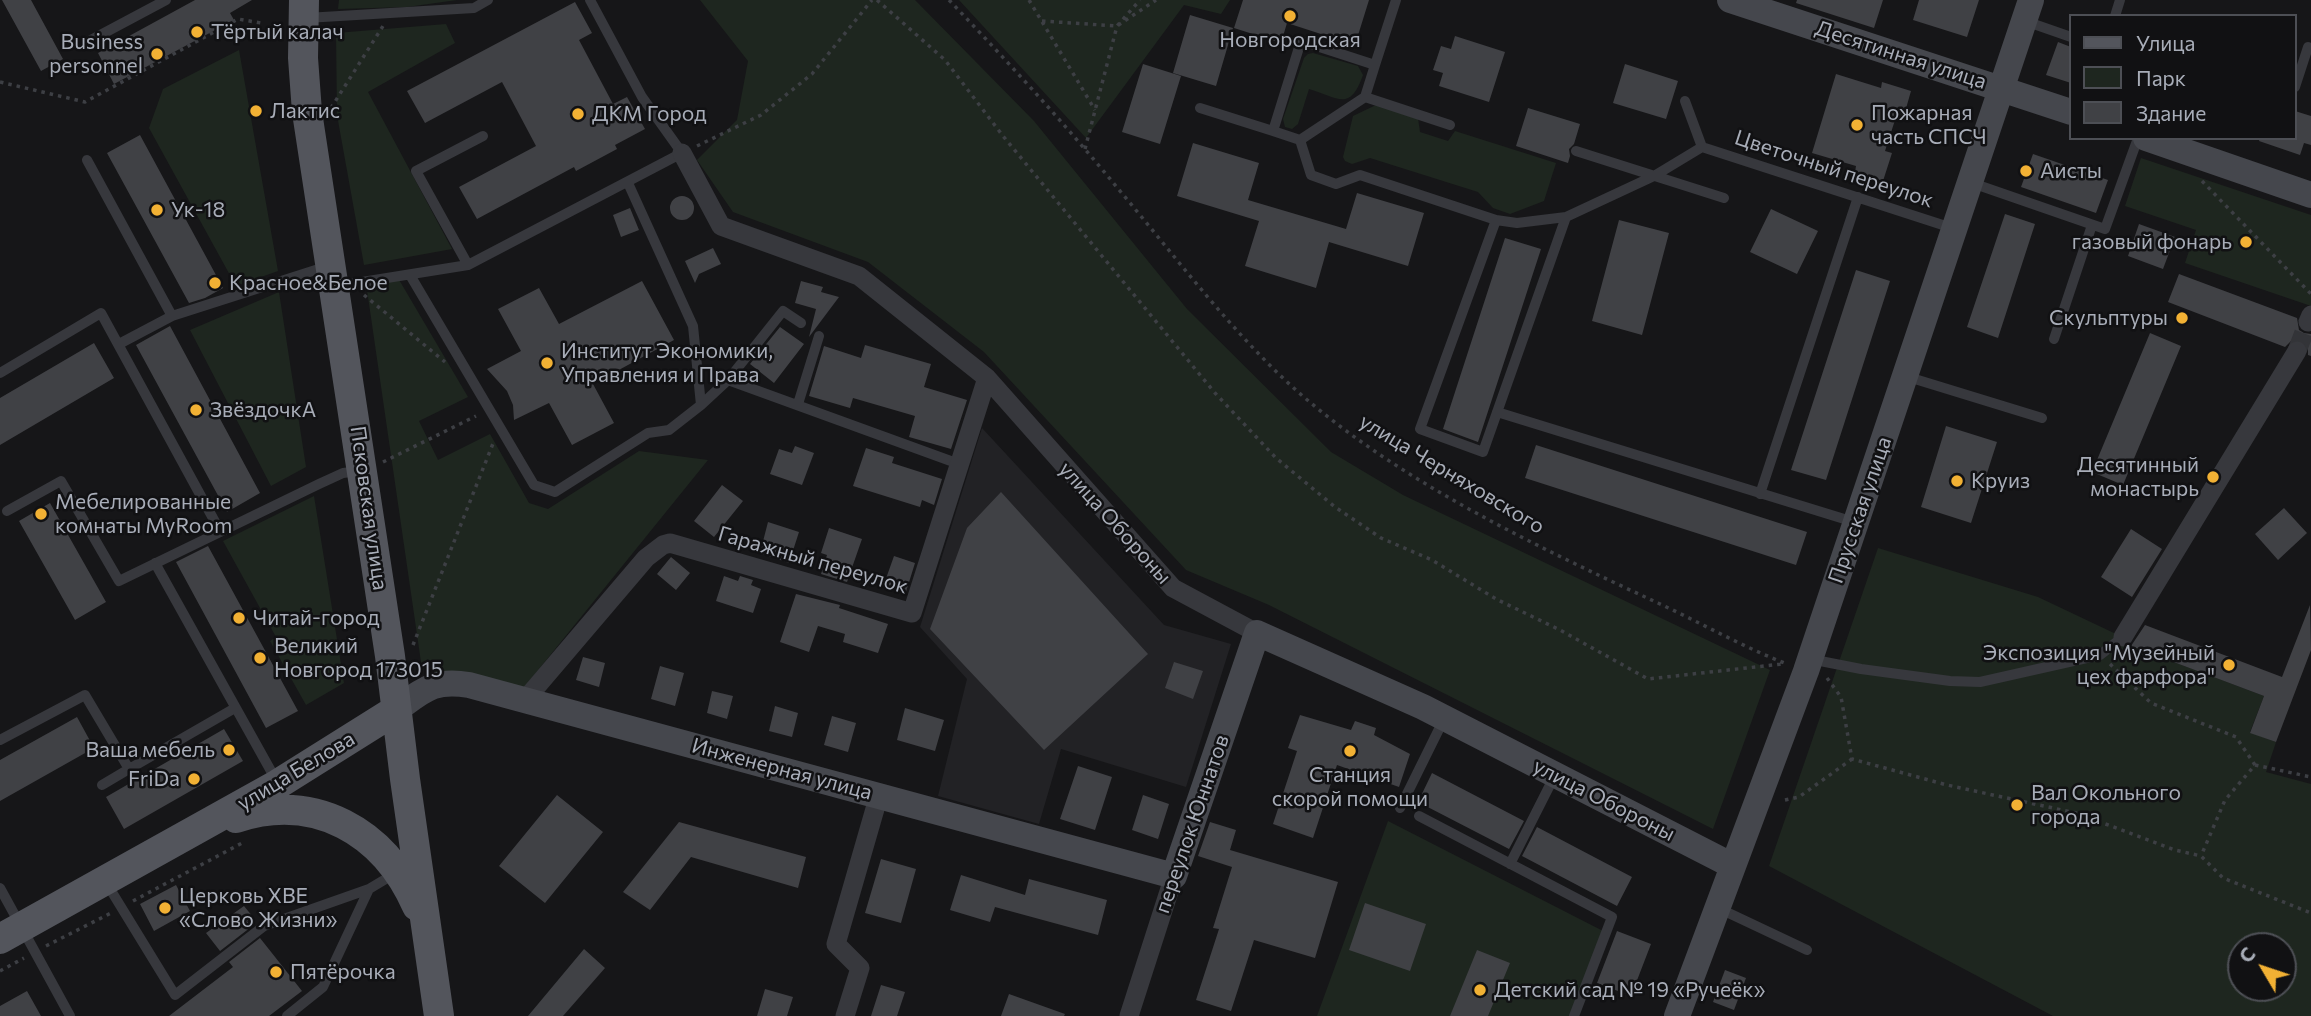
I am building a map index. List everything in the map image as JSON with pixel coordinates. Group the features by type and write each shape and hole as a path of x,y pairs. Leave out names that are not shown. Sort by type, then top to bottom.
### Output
{"main road":[{"name":"Псковская улица","path":"304,9 303,58 307,112 341,279 372,467 396,710 439,1016"},
{"name":"улица Белова","path":"19,940 105,881 278,784 396,710"},
{"name":"улица Белова","path":"196,831 242,816 276,809 304,809 330,816 359,832 380,851 397,872 415,902 426,930"}],"street":[{"name":"Десятинная улица","path":"1730,0 2070,112"},
{"name":"Прусская улица","path":"1677,1016 1807,668 2003,88 2025,6"},
{"path":"2153,140 2311,195"},
{"name":"улица Обороны","path":"682,153 721,226 859,276 987,378 1173,588 1257,633 1444,718 1733,866"},
{"path":"2123,637 2297,351"},
{"name":"Гаражный переулок","path":"525,700 646,558 670,543 912,613 987,378"},
{"name":"переулок Юннатов","path":"1129,1016 1257,633"},
{"name":"Инженерная улица","path":"396,710 427,688 443,683 469,685 1174,876"},
{"path":"845,1016 860,968 836,944 879,795"}],"lane":[{"path":"91,40 166,0"},
{"path":"304,9 390,14 474,8 488,0"},
{"path":"120,344 172,316 341,279 410,275 468,265 682,153 642,97 590,0"},
{"path":"1200,108 1300,139 1365,97 1396,0"},
{"path":"2025,6 2070,36"},
{"path":"1273,131 1301,41 1375,65"},
{"path":"2297,81 2308,47"},
{"path":"1365,97 1450,125"},
{"path":"1300,139 1311,175 1336,184 1360,175 1496,220 1517,223 1566,217 1654,176 1702,147 1685,101"},
{"path":"468,265 416,171 482,136"},
{"path":"1971,183 2105,229 2137,140"},
{"name":"Цветочный переулок","path":"1702,147 1955,229"},
{"path":"1576,151 1724,198"},
{"path":"87,160 172,316"},
{"path":"628,183 693,326 701,405"},
{"path":"1760,494 1858,197"},
{"path":"1496,220 1420,429 1483,452 1566,217"},
{"path":"2054,339 2092,225"},
{"path":"410,275 534,485 555,492 648,433 669,430 701,405 728,380 783,311 801,323"},
{"path":"0,373 101,313 220,531"},
{"path":"799,404 819,336"},
{"path":"1905,376 2042,418"},
{"path":"728,380 959,464"},
{"path":"1497,412 1856,523"},
{"path":"7,511 61,481 119,581 343,473 372,467"},
{"path":"155,563 278,784"},
{"path":"1807,668 1861,669 1980,682 2100,655 2123,637"},
{"path":"0,740 85,695 129,769"},
{"path":"102,785 235,708"},
{"path":"1400,808 1444,718"},
{"path":"1510,864 1555,775"},
{"path":"1419,816 1612,917 1574,1016"},
{"path":"105,881 175,995 264,926 369,889 397,872"},
{"path":"0,888 19,940 70,1016"},
{"path":"287,1016 323,987 369,889"},
{"path":"1718,908 1807,950"}],"path":[{"path":"682,153 761,116 812,74 875,0 945,60 1020,158 1215,393 1276,458 1335,507 1381,538 1432,559 1496,599 1560,630 1648,679 1807,668 1841,697 1852,759"},
{"name":"улица Черняховского","path":"949,0 1049,106 1245,339 1287,382 1342,426 1386,458 1468,507 1570,562 1807,668"},
{"path":"1029,0 1095,110"},
{"path":"1085,149 1117,26 1140,0"},
{"path":"1042,21 1117,26 1156,0"},
{"path":"326,115 390,14"},
{"path":"0,82 85,102 238,19 261,23"},
{"path":"2196,174 2311,294"},
{"path":"341,279 447,364"},
{"path":"372,467 490,409"},
{"path":"409,654 500,426"},
{"path":"2100,655 2151,703 2236,737 2255,765 2311,778"},
{"path":"1785,800 1799,797 1852,759"},
{"path":"1852,759 1947,785 2076,813 2175,850 2201,856 2222,878 2311,914"},
{"path":"2201,856 2225,800 2255,765"},
{"path":"0,971 19,940 121,908 252,838"}],"shaded area":[{"path":"982,428 1164,625 1231,644 1186,787 1061,749 1039,824 938,796 967,679 920,627"}],"green space":[{"path":"339,0 457,0 407,7 338,9"},
{"path":"700,0 915,0 1034,121 1187,309 1331,452 1403,495 1770,670 1713,829 1269,605 1186,570 984,352 868,262 733,212 697,160 737,120 748,61"},
{"path":"959,0 1230,0 1221,14 1184,5 1086,138"},
{"path":"446,24 455,43 368,92 452,249 364,265 337,115 336,33"},
{"path":"239,50 278,271 236,286 149,128 163,89"},
{"path":"1313,53 1358,66 1363,75 1358,87 1348,98 1336,98 1309,89 1298,124 1292,129 1285,127 1283,119 1304,58"},
{"path":"1376,105 1418,118 1420,132 1448,141 1455,131 1556,163 1544,201 1510,214 1493,208 1478,192 1370,158 1352,164 1345,161 1343,157 1353,116"},
{"path":"2141,158 2311,215 2311,306 2185,263 2196,230 2125,206"},
{"path":"398,278 468,397 419,421 438,460 490,434 529,503 548,509 639,451 708,460 522,690 422,669 366,283"},
{"path":"279,292 306,467 271,486 190,330"},
{"path":"314,496 344,683 306,705 270,641 276,637 223,541"},
{"path":"1878,548 2038,597 2116,634 2129,645 2264,696 2250,732 2276,742 2266,772 2311,784 2311,1016 2053,1016 1769,866"},
{"path":"1388,821 1607,933 1574,1016 1317,1016"}],"building":[{"path":"2,0 31,0 63,59 41,71"},
{"path":"195,0 252,0 230,13 234,20 114,84 98,53"},
{"path":"1243,0 1369,0 1355,45 1287,23 1281,43 1234,28"},
{"path":"1797,0 1883,0 1874,28 1796,3"},
{"path":"1919,0 1979,0 1967,37 1913,20"},
{"name":"ДКМ Город","path":"575,2 592,33 579,40 613,104 627,97 645,129 615,145 617,149 576,171 574,167 477,219 459,187 536,146 502,82 425,123 407,91"},
{"path":"1190,15 1233,28 1216,86 1173,73"},
{"path":"1455,36 1505,52 1489,102 1439,86 1443,73 1433,70 1441,46 1451,49"},
{"path":"2058,42 2070,47 2070,83 2046,75"},
{"path":"1143,64 1181,76 1160,144 1122,132"},
{"path":"1625,64 1678,81 1666,119 1613,103"},
{"name":"Пожарная часть СПСЧ","path":"1836,74 1881,88 1882,82 1911,91 1903,119 1896,117 1885,151 1892,153 1883,181 1855,172 1856,166 1812,153"},
{"path":"1528,108 1580,124 1574,144 1569,149 1568,163 1516,146"},
{"path":"2297,112 2311,116 2311,145 2304,143 2300,155 2259,141 2297,140"},
{"path":"140,135 223,288 205,298 189,303 107,153"},
{"path":"1193,143 1259,163 1248,200 1346,229 1357,193 1424,213 1408,266 1329,242 1316,288 1245,266 1259,221 1177,196"},
{"path":"2033,154 2108,180 2096,213 2021,187"},
{"path":"682,196 693,203 694,208 687,219 682,220 671,213 670,208 677,197"},
{"path":"630,208 639,230 621,237 613,215"},
{"path":"1771,209 1818,231 1797,274 1750,252"},
{"path":"2005,214 2035,224 1998,338 1967,327"},
{"path":"1619,220 1669,233 1642,335 1592,321"},
{"path":"2139,224 2175,237 2163,269 2128,256"},
{"path":"1505,238 1541,249 1478,442 1443,429"},
{"path":"713,248 721,264 699,274 695,283 685,261"},
{"path":"1856,270 1890,281 1826,480 1791,470"},
{"path":"2179,274 2297,318 2299,330 2311,334 2311,356 2308,355 2308,346 2303,340 2292,340 2285,347 2168,302"},
{"name":"Институт Экономики, Управления и Права","path":"642,281 674,340 593,384 614,423 572,445 549,403 514,420 513,405 507,391 487,369 521,351 498,309 539,288 559,324"},
{"path":"801,281 823,287 821,292 839,297 809,337 816,309 795,303"},
{"path":"170,326 260,493 227,512 136,345"},
{"path":"780,327 804,344 774,383 750,364"},
{"path":"2150,333 2181,346 2123,485 2092,472"},
{"path":"94,343 114,378 0,445 0,398"},
{"path":"865,345 931,364 924,387 967,400 951,449 909,437 915,416 853,398 850,408 809,396 824,346 861,358"},
{"name":"Круиз","path":"1946,426 1997,442 1971,523 1921,507"},
{"path":"1536,445 1807,532 1796,565 1525,478"},
{"path":"795,446 814,453 802,485 770,474 779,449 792,453"},
{"path":"866,448 894,457 892,463 942,479 934,505 922,500 920,507 853,486"},
{"path":"722,485 743,501 714,537 694,521"},
{"path":"1001,492 1148,654 1044,750 930,629 967,528"},
{"path":"50,503 106,602 75,620 19,521"},
{"path":"2284,508 2307,533 2278,560 2255,534"},
{"path":"768,522 799,532 789,563 760,553"},
{"path":"829,528 862,539 847,582 821,574 827,555 821,553"},
{"path":"2131,529 2162,549 2132,597 2101,577"},
{"path":"208,546 298,711 266,728 176,562"},
{"path":"894,556 915,563 905,595 883,587"},
{"path":"671,557 690,573 676,590 657,574"},
{"path":"724,576 738,581 740,576 753,580 751,585 761,589 753,613 716,601"},
{"path":"796,594 840,605 839,608 888,624 878,653 843,642 845,634 818,626 809,652 780,642"},
{"path":"2310,605 2311,650 2276,742 2250,733 2264,696 2131,646 2145,625 2282,677"},
{"path":"583,657 605,663 599,687 576,680"},
{"path":"1174,662 1203,671 1193,699 1165,688"},
{"path":"660,666 684,673 675,706 651,699"},
{"path":"712,691 733,696 727,719 707,713"},
{"path":"775,706 798,713 792,737 769,731"},
{"path":"905,708 944,720 935,751 897,740"},
{"path":"1300,715 1351,730 1355,721 1376,728 1374,735 1410,754 1399,787 1337,765 1313,838 1273,824 1297,751 1288,748"},
{"path":"832,716 856,723 848,752 824,745"},
{"path":"77,717 94,748 0,801 0,760"},
{"path":"224,729 243,761 124,829 106,797"},
{"path":"1078,766 1112,777 1095,830 1060,819"},
{"path":"1432,773 1524,821 1509,849 1418,802"},
{"path":"557,795 603,832 545,903 499,866"},
{"path":"1143,795 1169,804 1158,839 1132,830"},
{"path":"679,822 806,857 798,888 691,857 650,910 623,892"},
{"path":"1210,822 1236,830 1230,850 1338,882 1315,958 1254,940 1231,1011 1196,1000 1219,929 1213,928 1232,867 1198,856"},
{"path":"1537,827 1632,877 1617,906 1522,856"},
{"path":"881,859 916,869 901,923 865,913"},
{"path":"961,875 1025,895 1029,879 1107,900 1098,935 995,907 990,922 950,910"},
{"name":"Церковь ХВЕ «Слово Жизни»","path":"176,885 190,911 154,931 140,904"},
{"path":"1365,903 1426,924 1410,971 1349,950"},
{"path":"244,906 253,917 247,921 251,927 220,951 206,933"},
{"path":"1617,931 1651,944 1631,996 1597,983"},
{"path":"260,938 302,991 269,1016 169,1016 233,967 229,962"},
{"path":"584,949 605,968 563,1016 528,1016"},
{"name":"Детский сад № 19 «Ручеёк»","path":"1477,950 1510,963 1488,1016 1450,1016"},
{"path":"1725,970 1746,978 1734,1010 1713,1002"},
{"path":"881,985 905,992 897,1016 871,1016"},
{"path":"765,989 793,997 787,1016 757,1016"},
{"path":"27,991 41,1016 0,1016 0,1006"},
{"path":"1009,994 1065,1014 1001,1016"}],"tunnel":[{"path":"2297,351 2308,322"}],"place":[{"name":"Новгородская","path":"1290,16"},
{"name":"Тёртый калач","path":"197,32"},
{"name":"Business personnel","path":"157,54"},
{"name":"Лактис","path":"256,111"},
{"name":"ДКМ Город","path":"578,114"},
{"name":"Пожарная часть СПСЧ","path":"1857,125"},
{"name":"Аисты","path":"2026,171"},
{"name":"Ук-18","path":"157,210"},
{"name":"газовый фонарь","path":"2246,242"},
{"name":"Красное&Белое","path":"215,283"},
{"name":"Скульптуры","path":"2182,318"},
{"name":"Институт Экономики, Управления и Права","path":"547,363"},
{"name":"ЗвёздочкА","path":"196,410"},
{"name":"Десятинный монастырь","path":"2213,477"},
{"name":"Круиз","path":"1957,481"},
{"name":"Мебелированные комнаты MyRoom","path":"41,514"},
{"name":"Читай-город","path":"239,618"},
{"name":"Великий Новгород 173015","path":"260,658"},
{"name":"Экспозиция \"Музейный цех фарфора\"","path":"2229,665"},
{"name":"Ваша мебель","path":"229,750"},
{"name":"Станция скорой помощи","path":"1350,751"},
{"name":"FriDa","path":"194,779"},
{"name":"Вал Окольного города","path":"2017,805"},
{"name":"Церковь ХВЕ «Слово Жизни»","path":"165,908"},
{"name":"Пятёрочка","path":"276,972"},
{"name":"Детский сад № 19 «Ручеёк»","path":"1480,990"}]}
